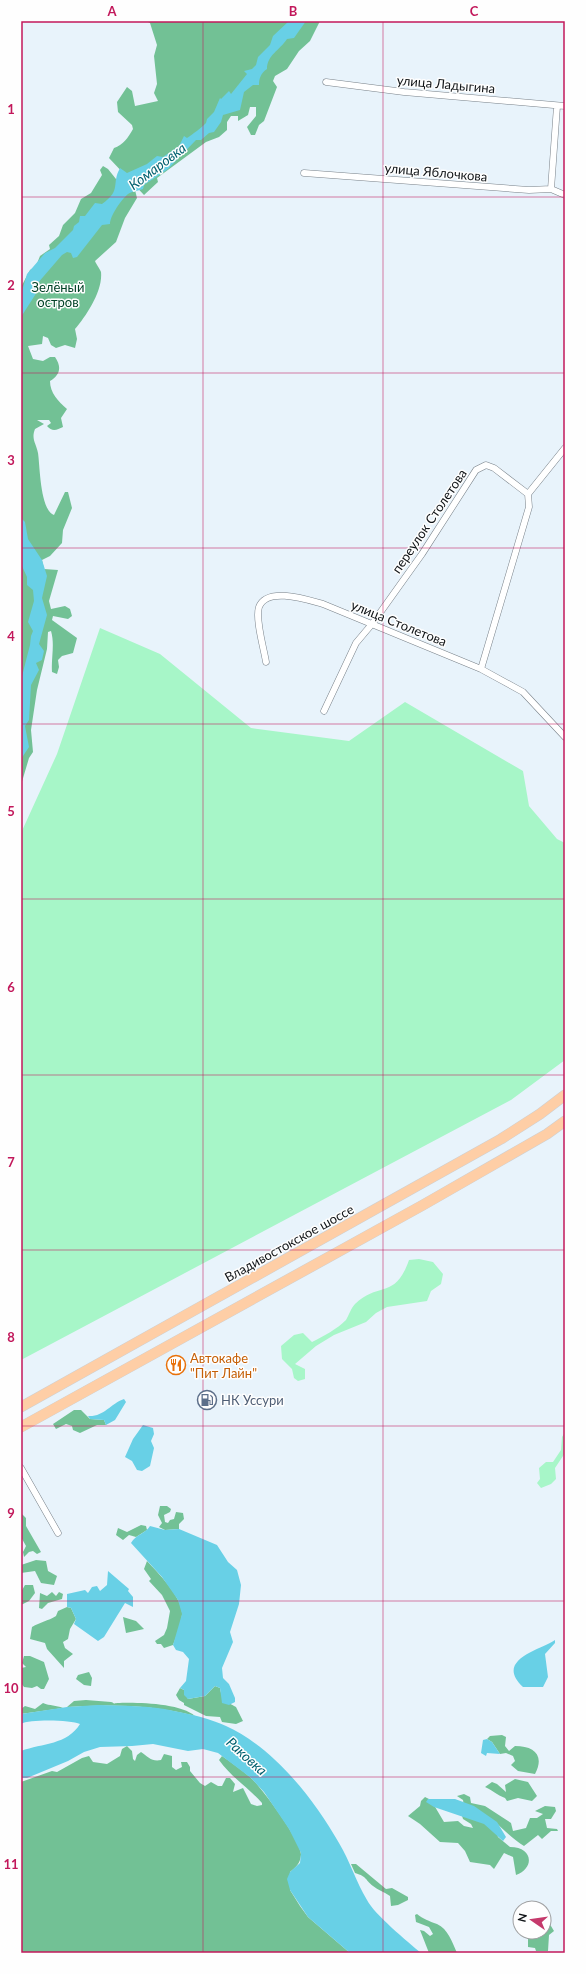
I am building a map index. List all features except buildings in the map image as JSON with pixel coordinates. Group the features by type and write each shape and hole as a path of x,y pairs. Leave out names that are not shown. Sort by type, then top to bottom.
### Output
{"highway":[{"name":"Владивостокское шоссе","path":"21,1407 380,1208 515,1130 540,1114 565,1094"},
{"path":"21,1427 423,1205 547,1134 565,1121"},
{"path":"515,1130 521,1130 526,1133 527,1139 525,1146"}],"street":[{"name":"улица Ладыгина","path":"326,82 404,92 565,106"},
{"path":"551,189 557,106"},
{"name":"улица Яблочкова","path":"304,173 529,190 551,189 565,195"},
{"path":"481,669 525,525 529,506 528,494 565,448"},
{"name":"переулок Столетова","path":"324,711 356,643 372,624 422,554 476,470 486,465 494,468 528,494"},
{"name":"улица Столетова","path":"266,662 259,623 259,608 262,602 273,596 288,596 323,604 481,669 523,692 565,737"},
{"path":"21,1468 58,1533"}],"green space":[{"path":"146,21 320,21 310,41 299,51 287,69 275,76 273,81 277,87 264,121 259,125 255,135 251,135 247,127 256,116 256,107 250,107 248,115 238,121 238,116 231,116 227,122 227,130 219,137 206,142 157,178 158,182 144,195 109,158 114,148 125,141 133,129 132,125 118,112 117,102 127,87 132,91 135,106 158,101 154,93 157,84 154,56 157,45 150,23"},
{"name":"Зелёный остров","path":"103,166 108,169 116,179 135,190 137,198 125,218 116,242 95,261 101,272 101,279 97,295 93,303 75,329 77,339 75,348 65,345 56,348 51,345 48,338 43,336 42,344 28,346 33,359 43,361 50,357 55,357 59,364 59,370 56,376 50,381 50,385 55,396 67,409 61,418 63,427 57,430 53,430 47,426 51,423 49,420 37,420 44,424 35,429 34,441 38,453 43,497 49,511 54,515 65,492 68,492 72,508 63,530 62,543 50,556 42,560 44,569 58,570 49,601 51,609 65,606 70,609 72,616 68,619 53,616 52,620 77,638 73,653 62,656 58,660 59,667 57,674 52,672 53,641 51,631 48,632 47,649 37,690 31,730 33,752 29,758 21,785 21,287 30,270 36,266 40,256 50,249 49,245 59,236 63,225 75,213 81,199 91,193 102,175 100,170"},
{"path":"100,628 160,654 251,728 349,741 405,702 523,771 529,806 557,839 565,843 565,1060 511,1100 21,1360 21,833 57,754"},
{"path":"419,1259 433,1262 443,1274 441,1284 431,1291 427,1301 387,1307 376,1313 366,1322 334,1335 316,1346 295,1364 305,1369 305,1379 298,1381 294,1378 292,1369 282,1359 281,1346 294,1335 303,1333 312,1342 330,1332 346,1320 355,1304 364,1297 386,1288 398,1281 409,1260"},
{"path":"74,1410 81,1410 90,1419 104,1420 106,1425 97,1425 80,1433 73,1430 72,1426 66,1424 56,1429 53,1424"},
{"path":"565,1432 565,1453 555,1468 556,1479 551,1484 541,1488 537,1483 540,1479 539,1468 546,1462 553,1462 561,1450 562,1437"},
{"path":"160,1506 167,1506 171,1509 170,1512 164,1515 165,1522 168,1523 170,1520 174,1519 176,1512 183,1513 184,1519 179,1524 179,1529 165,1530 159,1527 162,1523 158,1515"},
{"path":"21,1513 26,1518 26,1526 41,1552 37,1554 33,1551 29,1552 24,1557 23,1552 26,1546 21,1537"},
{"path":"141,1525 146,1526 147,1530 136,1537 129,1535 123,1540 116,1535 118,1528 127,1532"},
{"path":"36,1560 46,1561 48,1571 57,1576 54,1585 41,1583 35,1571 21,1573 21,1565"},
{"path":"147,1561 163,1578 173,1592 182,1612 173,1645 164,1648 161,1644 157,1644 155,1641 164,1635 167,1628 170,1611 162,1595 149,1581 151,1579 144,1569"},
{"path":"25,1585 33,1585 35,1593 29,1601 21,1605 21,1592"},
{"path":"52,1592 56,1596 59,1592 63,1594 62,1599 48,1603 42,1609 39,1608 40,1593 47,1596"},
{"path":"67,1607 71,1608 76,1619 70,1629 68,1639 63,1642 65,1648 73,1654 64,1661 64,1668 47,1649 45,1643 30,1639 32,1627 56,1616 58,1611"},
{"path":"123,1617 136,1621 144,1629 126,1633"},
{"path":"24,1656 30,1656 44,1662 49,1679 44,1689 37,1686 32,1688 24,1687 21,1683 21,1668 26,1667 22,1663"},
{"path":"89,1672 92,1678 91,1686 84,1685 76,1679 78,1675"},
{"path":"215,1686 220,1688 222,1696 227,1702 236,1707 243,1721 236,1724 222,1722 220,1717 206,1716 184,1705 184,1703 179,1700 176,1695 180,1688 184,1690 188,1699 205,1696"},
{"path":"86,1700 114,1703 158,1704 179,1708 195,1716 179,1712 131,1706 67,1707 74,1701"},
{"path":"43,1703 63,1708 21,1714 21,1709 25,1706 35,1709"},
{"path":"502,1735 506,1737 505,1746 509,1751 515,1746 522,1746 536,1753 539,1762 535,1774 518,1771 511,1765 515,1761 513,1756 506,1753 500,1754 492,1742 487,1739 490,1736"},
{"path":"127,1746 132,1751 133,1759 135,1761 137,1755 141,1752 150,1759 155,1760 161,1760 164,1754 172,1756 172,1767 176,1770 182,1767 181,1762 187,1762 190,1767 190,1771 200,1783 205,1786 211,1782 218,1786 222,1786 226,1778 230,1778 235,1784 233,1792 243,1788 251,1804 257,1806 262,1805 262,1803 229,1772 219,1760 222,1756 251,1778 264,1792 289,1828 300,1848 300,1861 290,1872 290,1890 308,1917 350,1953 21,1953 21,1782 52,1771 57,1772 82,1758 89,1756 93,1762 107,1764 120,1756 122,1749"},
{"path":"515,1779 528,1782 537,1796 532,1801 518,1798 507,1801 505,1798 485,1787 492,1782 497,1784 506,1792 505,1785"},
{"path":"464,1794 470,1797 471,1803 485,1806 511,1823 513,1831 526,1828 530,1818 537,1818 543,1814 535,1811 545,1806 555,1807 556,1811 551,1819 545,1819 547,1828 557,1829 558,1831 551,1831 542,1839 538,1835 524,1846 493,1820 498,1837 510,1847 523,1850 529,1858 529,1863 522,1872 516,1875 513,1857 504,1853 494,1869 490,1865 470,1862 465,1851 458,1843 440,1842 420,1824 408,1816 420,1806 421,1801 425,1797 431,1800 444,1822 458,1821 464,1826 473,1828 471,1824 463,1819 460,1809 464,1806 463,1800 457,1796"},
{"path":"351,1864 356,1864 386,1889 392,1888 408,1897 408,1900 398,1905 391,1906 390,1896 370,1884 364,1877 355,1873"},
{"path":"417,1914 424,1919 441,1926 449,1936 457,1953 429,1953 420,1930 424,1931 430,1936 433,1934 429,1927 416,1922 415,1915"},
{"path":"528,1940 549,1940 548,1951 536,1951 535,1948 528,1947"}],"water":[{"name":"Комаровка","path":"289,21 306,21 294,38 287,39 271,56 267,69 263,72 259,80 259,85 253,85 244,92 240,110 223,115 221,122 214,132 209,133 201,140 196,140 168,169 144,185 143,189 128,194 116,208 110,224 102,225 77,257 73,258 71,253 67,252 62,255 37,284 37,292 21,317 21,294 27,274 45,253 55,248 73,230 74,226 79,222 80,216 85,216 95,203 102,204 112,195 120,168 127,173 147,164 157,156 163,157 179,146 184,136 187,138 202,127 214,112 220,98 221,99 229,91 231,94 247,74 244,71 252,69 256,65 258,57 270,45 273,36"},
{"path":"21,518 25,522 28,539 42,560 47,576 42,598 47,615 39,644 44,651 42,660 36,663 39,670 31,685 29,720 25,726 29,747 21,759 21,680 33,631 28,622 34,601 33,590 27,585 27,577 21,564"},
{"path":"124,1399 126,1402 115,1420 106,1425 104,1420 90,1419 88,1416 94,1416 103,1412"},
{"path":"143,1425 153,1428 154,1434 151,1441 154,1448 150,1466 142,1471 137,1470 132,1461 125,1457 133,1439"},
{"path":"150,1526 165,1530 179,1529 217,1545 228,1562 237,1570 241,1585 239,1604 230,1632 233,1642 222,1668 223,1678 229,1684 235,1698 235,1702 229,1705 222,1703 220,1688 215,1686 205,1696 188,1699 184,1695 184,1690 180,1688 186,1681 189,1659 183,1652 176,1650 173,1645 182,1614 178,1600 162,1577 131,1543"},
{"path":"108,1571 129,1589 128,1591 133,1597 133,1607 125,1603 104,1637 98,1641 74,1624 76,1619 71,1608 67,1607 67,1594 85,1590 88,1593 92,1587 97,1586 100,1591 107,1585"},
{"path":"555,1640 555,1643 545,1654 548,1677 543,1687 523,1687 515,1678 514,1670 516,1663 522,1657"},
{"name":"Раковка","path":"98,1705 136,1706 165,1709 194,1715 226,1726 260,1747 291,1776 318,1809 343,1850 371,1906 392,1928 421,1953 350,1953 308,1917 290,1890 287,1879 290,1872 300,1863 301,1853 289,1829 264,1792 251,1778 218,1753 203,1749 188,1751 153,1744 100,1747 84,1752 68,1761 27,1778 21,1778 21,1751 61,1740 75,1731 80,1724 68,1722 33,1721 21,1724 21,1714 67,1707"},
{"path":"487,1739 492,1742 500,1754 487,1753 486,1756 481,1753 483,1740"},
{"path":"428,1799 455,1799 474,1806 497,1822 506,1837 503,1841 484,1824 434,1807 426,1802"}],"place":[{"name":"Автокафе \"Пит Лайн\"","path":"176,1365"},
{"name":"НК Уссури","path":"207,1400"}]}
